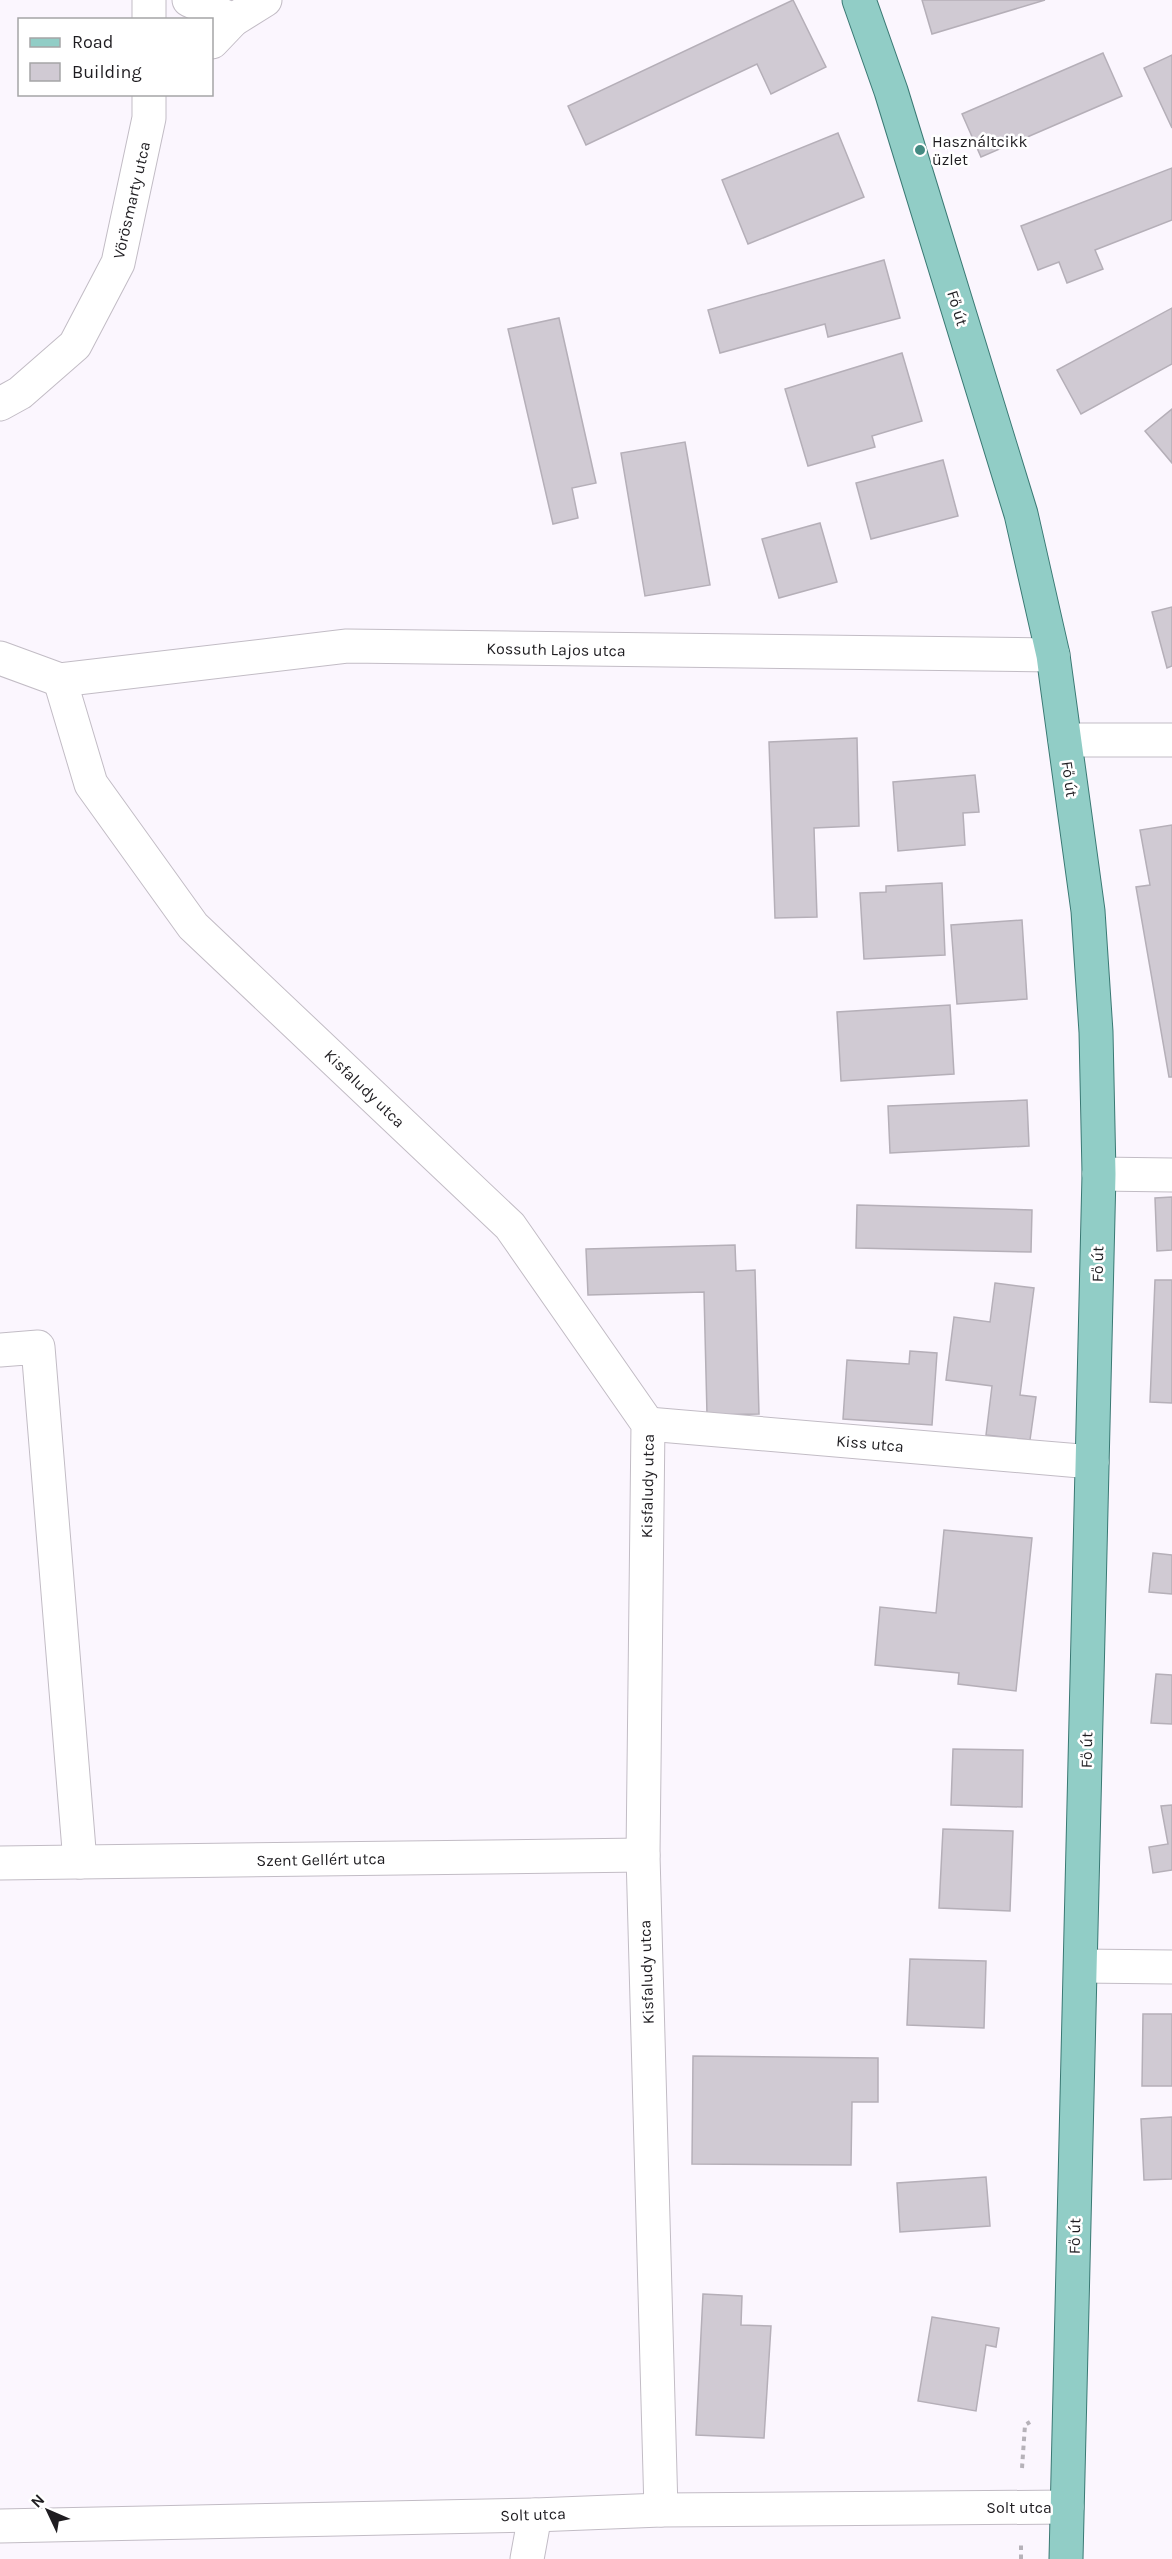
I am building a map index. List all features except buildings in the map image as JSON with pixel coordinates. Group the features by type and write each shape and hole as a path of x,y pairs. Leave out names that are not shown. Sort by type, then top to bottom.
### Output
{"main road":[{"name":"Fő út","path":"859,0 891,91 1021,514 1053,655 1088,911 1096,1032 1099,1174 1066,2559"}],"street":[{"path":"149,0 149,18"},
{"path":"189,0 208,18"},
{"path":"222,31 265,0"},
{"name":"Vörösmarty utca","path":"0,404 20,393 75,345 118,263 155,102"},
{"name":"Kossuth Lajos utca","path":"60,680 348,646 1053,655"},
{"path":"0,658 60,680"},
{"name":"Kisfaludy utca","path":"60,680 91,784 193,926 510,1226 648,1424 643,1855 661,2510"},
{"path":"1065,740 1172,740"},
{"path":"1099,1174 1172,1175"},
{"path":"0,1350 38,1347 80,1862"},
{"name":"Kiss utca","path":"648,1424 1092,1462"},
{"name":"Szent Gellért utca","path":"0,1863 643,1855"},
{"path":"1081,1966 1172,1967"},
{"name":"Solt utca","path":"0,2526 661,2510 1067,2507"},
{"path":"527,2559 535,2514"}],"place":[{"name":"Használtcikk üzlet","path":"920,150"}]}
